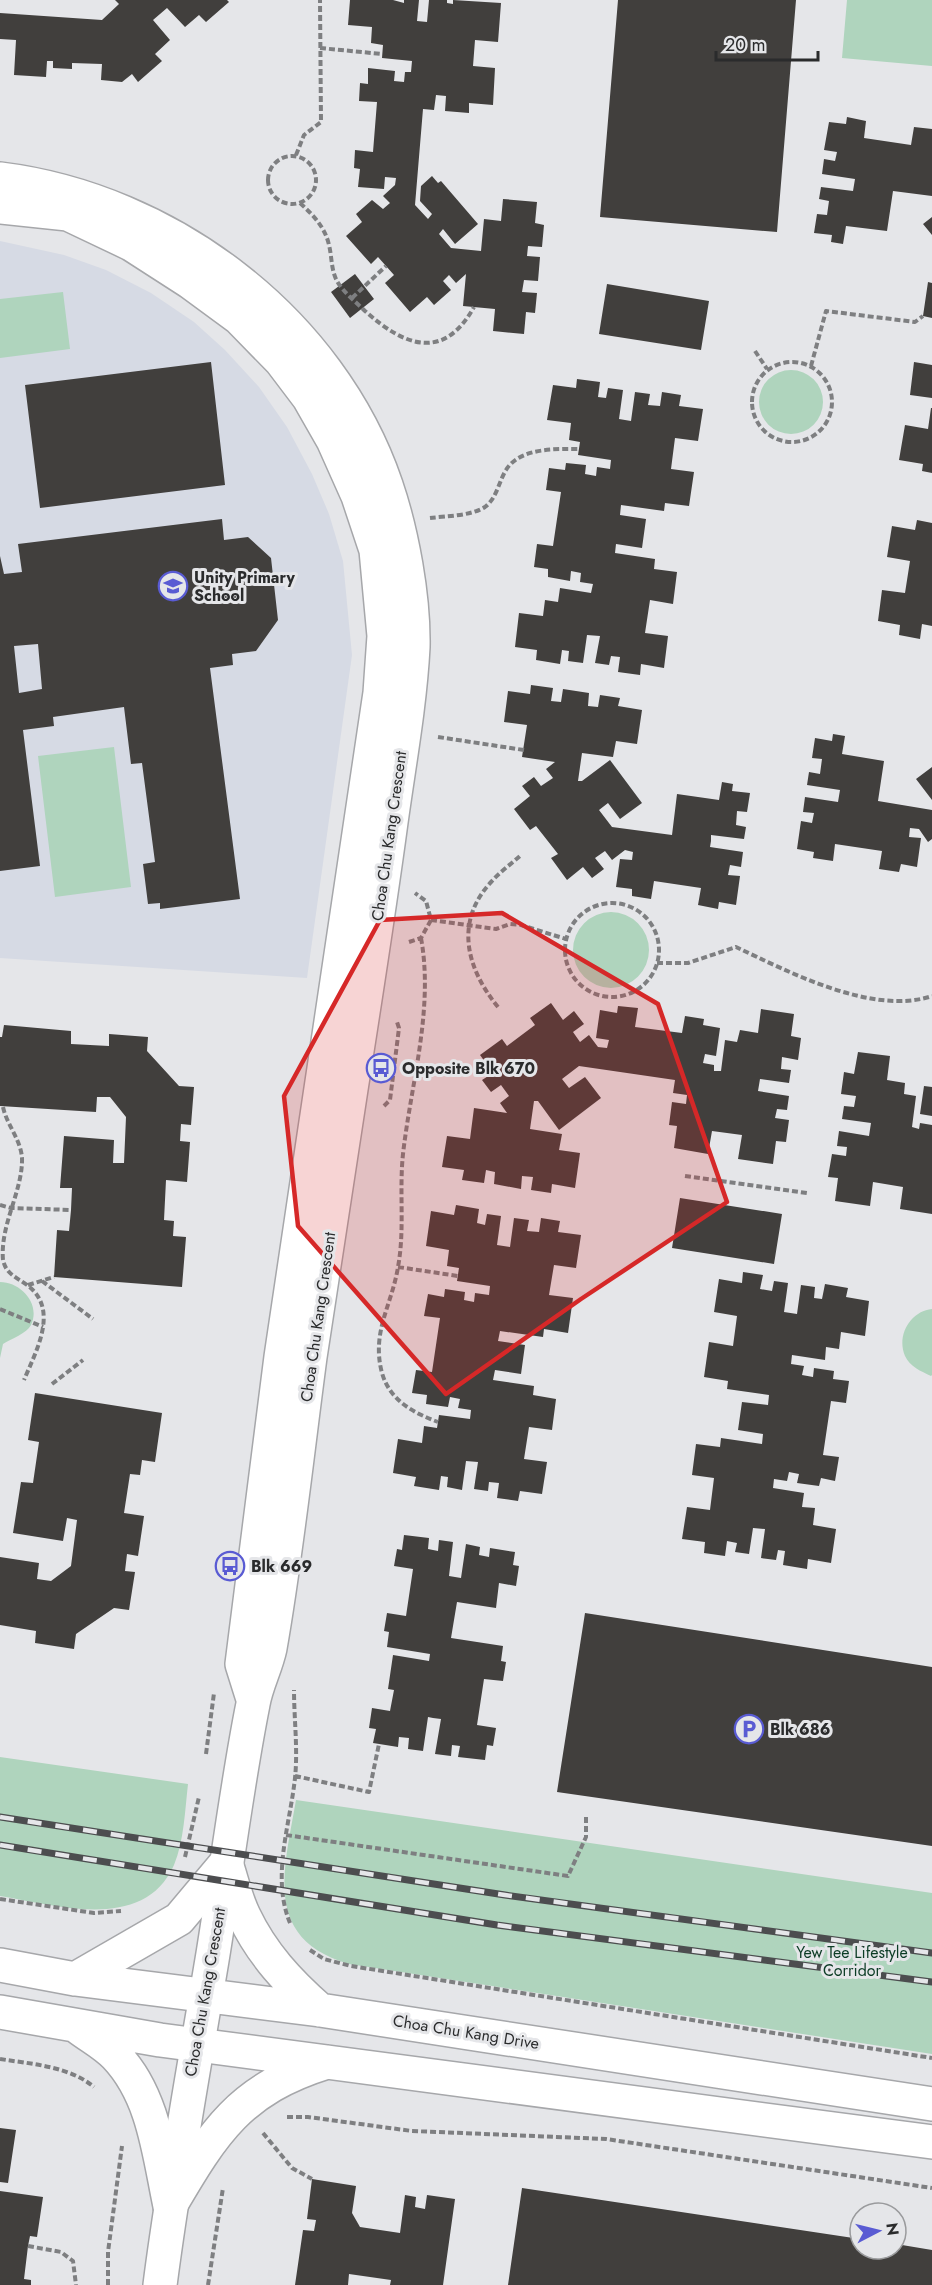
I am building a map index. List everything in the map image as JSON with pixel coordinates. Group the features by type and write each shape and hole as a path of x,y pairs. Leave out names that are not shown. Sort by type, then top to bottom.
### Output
{"street":[{"name":"Choa Chu Kang Crescent","path":"0,179 77,194 134,219 207,258 273,311 306,343 358,420 386,485 400,541 411,606 413,644 408,695 377,921 310,1359 295,1492 268,1657 253,1699 170,2206 160,2285"},
{"name":"Choa Chu Kang Crescent","path":"0,207 68,214 131,244 190,282 239,318 281,361 309,398 333,440 358,496 376,550 384,636 381,693 283,1345 242,1664 253,1699"},
{"path":"75,1979 179,1919 226,1863"},
{"path":"226,1863 244,1916 266,1953 290,1983 320,2010"},
{"name":"Choa Chu Kang Drive","path":"0,1965 75,1979 320,2010 932,2104"},
{"path":"0,2012 196,2044 932,2142"},
{"path":"75,2025 115,2055 134,2079 152,2120 170,2206"},
{"path":"170,2206 201,2153 225,2121 244,2103 288,2077 330,2061"}],"path":[{"path":"296,155 304,135 321,122 320,0"},
{"path":"320,48 382,54"},
{"path":"296,155 308,160 316,171 317,184 312,196 300,203 288,204 276,199 268,182 273,163 284,156 296,155"},
{"path":"300,203 317,219 329,243 337,281 351,298 401,338 422,344 441,341 464,325 474,307"},
{"path":"351,298 386,266"},
{"path":"811,366 826,311 915,322 922,316"},
{"path":"755,351 767,369"},
{"path":"788,362 811,366 827,382 832,404 825,426 808,440 789,443 770,437 756,423 751,404 755,385 767,369 788,362"},
{"path":"423,519 465,513 485,507 498,488 506,468 524,456 547,449 579,449"},
{"path":"431,736 524,750"},
{"path":"498,1007 484,990 471,962 468,926 474,907 491,881 520,856"},
{"path":"401,941 412,942 421,938 428,930 431,920 426,901 418,894 409,891"},
{"path":"605,902 623,904 640,912 652,927 658,944 657,963 650,978 638,989 624,996 608,997 592,993 579,984 570,971 565,956 566,939 573,922 587,909 605,902"},
{"path":"431,920 496,928 510,924 521,925 566,939"},
{"path":"421,938 426,968 415,1079 403,1153 400,1190 404,1218 393,1290 382,1316 380,1347 382,1374 395,1397 412,1412 438,1422"},
{"path":"657,963 688,963 736,947 824,984 873,1000 916,1001 932,996"},
{"path":"3,1107 6,1121 22,1149 22,1164 2,1242 3,1261 11,1276 28,1285 41,1300 45,1314 44,1327 24,1380"},
{"path":"685,1176 807,1193"},
{"path":"0,1205 11,1208 71,1210"},
{"path":"398,1267 458,1276"},
{"path":"28,1285 54,1277"},
{"path":"42,1281 93,1319"},
{"path":"0,1309 44,1327"},
{"path":"52,1384 83,1360"},
{"path":"206,1761 214,1691"},
{"path":"295,1776 369,1792 379,1744"},
{"path":"180,1864 185,1856 200,1794"},
{"path":"286,1835 567,1876 586,1837 586,1814"},
{"path":"0,1899 94,1913 124,1911"},
{"path":"304,1944 324,1959 351,1966 932,2058"},
{"path":"0,2059 58,2070 86,2080 100,2091"},
{"path":"277,2121 286,2117 308,2117 412,2132 606,2139 932,2188"},
{"path":"259,2128 292,2168 312,2180"},
{"path":"108,2285 108,2252 122,2144"},
{"path":"208,2285 223,2184"},
{"path":"28,2246 61,2252 73,2261 76,2285"}],"highlighted area":[{"path":"502,913 658,1004 727,1202 581,1299 446,1394 298,1226 284,1096 380,920"}],"shaded area":[{"name":"Unity Primary School","path":"0,241 64,255 106,270 151,293 194,322 225,350 259,387 287,427 312,474 329,514 343,561 352,655 307,978 0,958"}],"green space":[{"path":"847,0 932,0 932,66 842,58"},
{"path":"63,292 70,349 0,358 0,299"},
{"path":"785,370 797,370 814,379 821,390 823,402 821,414 814,425 797,434 785,434 773,429 764,420 759,408 759,396 764,384 773,375"},
{"path":"114,747 131,887 55,897 38,756"},
{"path":"619,912 632,918 643,929 649,942 647,965 632,982 619,988 603,988 590,982 575,965 573,942 579,929 596,914"},
{"path":"0,1282 22,1290 31,1302 33,1317 26,1331 3,1344 0,1358"},
{"path":"932,1309 931,1376 907,1360 902,1340 907,1325 912,1319"},
{"path":"0,1757 188,1784 180,1846 174,1865 160,1886 142,1900 120,1907 96,1909 46,1905 0,1896"},
{"name":"Yew Tee Lifestyle Corridor","path":"296,1800 932,1893 932,2054 349,1964 321,1953 302,1938 291,1920 285,1899 287,1852"}],"building":[{"path":"115,0 227,0 229,2 206,22 199,15 185,27 167,8 153,20 170,40 155,54 162,61 138,82 132,74 122,82 101,80 102,64 72,63 72,69 53,68 53,61 47,61 46,77 14,75 16,40 0,39 0,13 102,20 119,4"},
{"path":"350,0 393,0 404,3 404,0 419,0 417,21 427,22 429,0 447,0 447,3 453,4 453,0 501,3 498,42 475,40 473,66 495,68 493,105 469,103 469,113 445,111 446,96 436,95 434,110 423,109 415,205 428,219 432,214 420,201 421,186 432,176 438,183 441,181 478,224 455,244 443,229 439,234 451,248 481,251 484,219 501,221 503,199 537,202 535,223 544,225 542,247 528,246 527,256 540,257 538,281 524,280 522,292 537,293 535,313 526,312 524,334 493,331 495,309 463,306 466,274 456,283 449,275 443,281 451,290 434,305 427,297 410,312 385,283 394,275 378,257 371,264 346,236 362,222 356,214 372,200 383,209 390,203 383,196 395,185 396,178 385,177 384,189 358,187 360,169 354,168 355,150 373,152 377,102 359,101 360,83 368,84 368,68 395,71 394,81 404,82 405,72 411,72 412,61 382,58 383,45 371,43 372,27 348,25"},
{"path":"618,0 796,0 777,232 600,217"},
{"path":"847,117 866,121 864,138 911,145 914,127 932,129 932,196 893,191 887,231 846,226 843,244 831,242 832,235 814,233 817,214 827,215 829,201 819,199 821,187 853,191 855,179 822,174 824,159 835,161 837,152 824,150 829,122 846,124"},
{"path":"932,217 932,235 923,224"},
{"path":"355,274 374,299 350,318 331,292"},
{"path":"928,282 932,283 932,318 923,316"},
{"path":"607,284 709,301 701,350 599,334"},
{"path":"211,362 225,485 40,508 25,385"},
{"path":"914,362 932,365 932,398 910,395"},
{"path":"577,379 600,382 598,397 606,398 608,388 623,390 619,419 631,421 635,392 650,394 648,405 660,406 662,392 681,395 679,406 703,409 698,441 675,438 671,469 694,472 689,506 665,503 664,511 621,505 620,515 646,519 642,548 616,544 615,553 655,559 654,569 677,572 673,604 650,600 645,633 668,636 664,668 641,664 640,675 618,672 620,657 611,656 609,665 595,663 600,636 587,635 583,663 568,661 569,651 562,650 560,664 536,660 537,650 515,647 519,613 543,616 545,600 558,602 560,588 591,593 593,584 580,582 581,573 571,571 570,581 548,577 548,569 534,567 537,544 553,546 561,492 546,490 549,468 565,470 566,463 586,465 585,474 596,476 597,467 610,469 611,460 578,455 580,442 569,440 571,423 547,420 553,385 576,388"},
{"path":"931,408 932,473 922,471 923,464 899,460 905,425 928,429"},
{"path":"222,519 224,540 248,537 271,558 278,620 256,651 232,654 233,665 210,668 240,899 160,909 160,903 148,904 143,864 155,862 142,763 131,764 124,707 53,717 54,726 23,730 40,866 0,871 0,556 4,574 22,572 18,544","holes":["38,644 42,689 19,693 14,646"]},
{"path":"917,520 932,523 932,626 922,624 920,639 899,635 900,625 878,621 882,590 905,593 910,561 887,557 892,526 915,530"},
{"path":"531,685 553,688 551,701 561,702 563,689 589,693 588,706 598,707 600,695 620,698 618,706 642,710 637,744 616,741 613,757 582,753 578,781 582,781 610,760 642,803 620,819 608,803 599,810 612,827 672,835 677,794 719,800 722,782 733,784 732,791 750,793 747,812 737,811 736,825 746,827 744,839 711,835 710,847 743,852 741,867 730,865 728,875 740,876 736,905 719,902 718,909 698,905 701,888 654,881 651,899 632,896 632,889 616,887 620,859 632,860 633,852 625,850 612,860 605,851 595,858 604,869 592,878 583,867 567,880 551,858 558,854 536,826 530,830 514,809 530,796 522,786 534,777 541,786 553,778 546,769 555,762 522,757 527,725 504,722 508,691 530,694"},
{"path":"833,734 845,736 842,754 884,761 878,801 932,810 932,839 928,842 919,829 910,828 909,837 921,838 917,867 901,864 899,872 879,869 882,851 835,844 833,861 813,858 814,852 797,849 801,821 812,823 814,813 803,812 805,797 838,802 840,790 807,785 809,772 820,774 822,759 812,758 815,738 832,741"},
{"path":"932,767 932,800 916,779"},
{"path":"551,1003 563,1020 574,1011 584,1024 573,1032 580,1042 589,1035 598,1047 607,1048 609,1040 596,1038 600,1010 617,1013 618,1006 638,1008 635,1027 682,1033 685,1016 704,1019 703,1025 720,1028 716,1056 705,1054 703,1063 714,1065 714,1071 721,1071 725,1040 737,1042 740,1030 758,1033 761,1009 794,1014 791,1036 801,1038 798,1060 782,1057 781,1069 791,1070 789,1083 760,1079 758,1091 789,1096 787,1110 777,1109 775,1118 789,1120 786,1142 776,1141 773,1164 738,1159 742,1135 712,1131 708,1154 674,1148 677,1126 669,1125 672,1102 686,1104 687,1095 673,1093 675,1080 579,1066 562,1079 569,1088 585,1077 601,1098 559,1130 538,1101 534,1101 530,1129 562,1134 559,1150 580,1153 575,1188 552,1184 551,1193 531,1190 533,1177 522,1176 521,1189 494,1184 495,1172 486,1170 484,1183 462,1180 464,1170 442,1167 447,1136 470,1139 474,1108 507,1113 500,1103 509,1096 501,1085 491,1092 482,1080 493,1073 480,1055 502,1039 507,1046 535,1025 530,1018"},
{"path":"4,1025 71,1031 71,1044 109,1046 109,1034 148,1037 147,1051 179,1086 194,1087 191,1125 181,1124 180,1141 190,1142 187,1182 166,1180 164,1220 174,1221 173,1236 186,1237 182,1287 54,1277 57,1230 69,1231 71,1210 72,1188 60,1188 64,1136 114,1140 113,1163 124,1163 126,1117 110,1097 97,1097 96,1112 0,1106 0,1037 2,1037"},
{"path":"858,1052 890,1056 887,1080 905,1083 904,1094 916,1096 912,1127 919,1129 920,1123 932,1125 932,1214 900,1209 903,1187 873,1182 870,1206 835,1201 838,1178 828,1177 832,1154 846,1156 847,1147 837,1146 839,1131 869,1136 871,1123 842,1119 844,1106 854,1107 856,1096 841,1094 844,1072 854,1074"},
{"path":"924,1086 932,1087 932,1116 920,1114"},
{"path":"680,1198 782,1214 774,1264 672,1248"},
{"path":"456,1205 479,1209 477,1223 485,1225 487,1214 501,1216 497,1245 510,1247 514,1218 529,1220 527,1231 539,1232 541,1218 560,1221 558,1232 581,1235 576,1268 554,1265 549,1295 573,1298 568,1333 544,1329 543,1337 500,1331 498,1341 525,1345 521,1374 495,1370 493,1380 534,1386 533,1395 556,1399 552,1430 529,1427 524,1459 547,1462 542,1494 520,1491 518,1501 497,1498 499,1483 489,1482 488,1491 474,1489 478,1462 466,1461 462,1490 447,1487 448,1477 441,1476 439,1490 414,1486 416,1477 393,1473 398,1439 422,1443 424,1426 437,1428 439,1415 470,1419 471,1410 458,1408 460,1399 450,1397 448,1407 426,1404 427,1395 412,1393 416,1370 432,1372 440,1318 424,1316 428,1294 444,1297 445,1289 465,1292 464,1300 474,1302 475,1293 489,1295 490,1286 457,1281 459,1268 447,1266 449,1250 426,1246 431,1211 454,1215"},
{"path":"743,1272 763,1275 760,1289 772,1291 774,1281 788,1283 784,1312 797,1314 801,1285 815,1287 814,1298 822,1299 825,1284 848,1288 846,1297 869,1301 865,1336 841,1332 839,1349 826,1347 825,1360 792,1355 791,1364 804,1366 802,1375 813,1377 814,1368 834,1371 833,1379 849,1381 846,1403 831,1401 823,1455 839,1457 835,1481 821,1478 819,1486 797,1483 799,1474 789,1472 787,1481 774,1479 773,1488 804,1493 802,1507 815,1508 813,1525 836,1529 831,1563 808,1559 807,1569 783,1565 785,1551 778,1550 776,1560 761,1558 765,1529 753,1528 749,1554 735,1552 737,1543 727,1541 725,1556 704,1553 705,1542 682,1539 687,1507 710,1510 714,1478 692,1475 696,1444 720,1447 721,1438 762,1444 763,1434 738,1430 742,1402 768,1405 769,1395 727,1389 728,1381 704,1377 709,1342 733,1346 737,1316 714,1312 719,1279 742,1283"},
{"path":"35,1393 162,1413 155,1462 142,1460 140,1475 130,1474 124,1513 144,1516 138,1556 127,1554 125,1571 135,1572 129,1610 114,1608 76,1634 74,1649 35,1643 36,1631 0,1625 0,1557 39,1563 37,1579 51,1581 71,1566 77,1520 67,1518 63,1541 13,1533 21,1482 33,1483 39,1442 28,1440"},
{"path":"404,1535 429,1538 428,1549 438,1551 439,1540 453,1542 449,1576 461,1578 466,1544 480,1547 479,1555 489,1557 490,1548 515,1552 513,1565 519,1566 516,1586 499,1583 496,1608 457,1602 451,1638 503,1646 501,1661 506,1662 503,1681 484,1679 477,1725 496,1728 493,1746 487,1745 485,1760 458,1757 460,1746 452,1745 451,1756 435,1754 441,1719 428,1717 423,1751 408,1749 409,1738 399,1737 398,1747 373,1743 376,1729 369,1728 372,1708 390,1711 394,1690 388,1689 393,1655 429,1661 430,1654 387,1647 389,1632 384,1631 387,1613 406,1616 413,1569 394,1566 397,1549 402,1550"},
{"name":"Blk 686","path":"585,1613 932,1667 932,1846 557,1792"},
{"path":"0,2128 16,2130 8,2183 0,2182"},
{"path":"312,2179 356,2186 352,2213 360,2227 400,2233 405,2195 416,2197 415,2207 425,2209 427,2195 455,2199 443,2285 390,2285 391,2280 349,2274 348,2285 295,2285 303,2230 314,2231 316,2220 307,2219"},
{"path":"522,2188 848,2237 848,2261 908,2261 908,2246 932,2250 932,2285 508,2285"},
{"path":"0,2191 43,2197 37,2237 30,2236 28,2246 24,2279 31,2280 31,2285 0,2285"}],"railway":[{"path":"0,1817 505,1895 932,1953"},
{"path":"0,1845 497,1925 932,1982"}],"place":[{"name":"Unity Primary School","path":"173,586"},
{"name":"Opposite Blk 670","path":"381,1068"},
{"name":"Blk 669","path":"230,1566"},
{"name":"Blk 686","path":"749,1729"}]}
